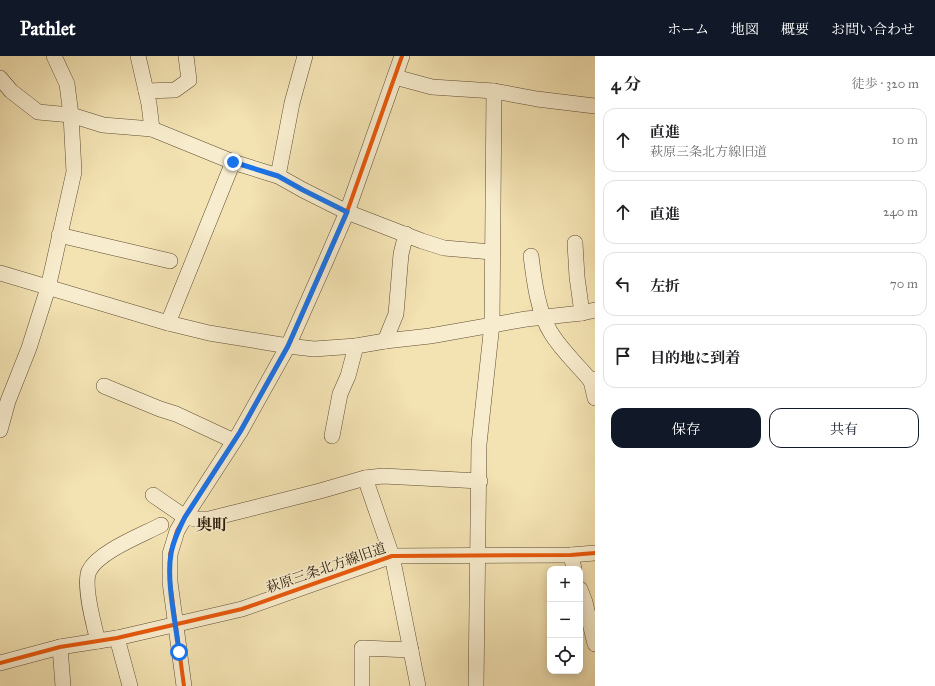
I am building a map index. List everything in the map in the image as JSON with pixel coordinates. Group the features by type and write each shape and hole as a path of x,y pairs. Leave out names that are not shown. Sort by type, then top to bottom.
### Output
{"street":[{"path":"0,430 8,401 31,342 48,288 74,172 71,116 67,84 54,56"},
{"path":"138,56 146,91 152,129"},
{"path":"146,91 175,90 189,80 186,56"},
{"path":"278,176 292,104 305,56"},
{"path":"184,686 170,582 170,554 177,532 234,441 288,346 347,212 402,56"},
{"path":"395,77 432,87 494,91 537,99 595,106"},
{"path":"0,78 11,91 38,112 71,116 103,125 152,129 233,162 278,176 347,212 444,248 492,252"},
{"path":"476,686 477,556 480,481 479,444 492,324 494,91"},
{"path":"168,323 233,162"},
{"path":"385,341 396,314 401,254 406,234"},
{"path":"59,236 170,260"},
{"path":"0,273 168,323 209,333 314,349 356,346 430,336 492,324 588,312 577,277 575,243"},
{"path":"531,256 534,278 544,317 550,332 560,346 593,380 595,398"},
{"path":"332,436 340,394 348,376 356,346"},
{"path":"104,386 176,414 234,441"},
{"path":"177,532 160,524 158,514 158,498 185,517 196,519 209,518 320,492 365,478 383,476 480,481"},
{"path":"365,478 392,556 418,686"},
{"path":"98,641 87,592 89,572 100,558 161,525"},
{"name":"萩原三条北方線旧道","path":"0,663 60,646 118,638 242,609 392,556 477,556 573,562 595,553"},
{"path":"583,597 595,644"},
{"path":"118,638 130,686"},
{"path":"60,646 63,686"},
{"path":"362,686 362,648 411,650"}],"cycle path":[{"path":"184,686 170,582 170,554 177,531 240,432 288,346 347,212 402,56"},
{"path":"0,663 60,647 117,638 242,609 392,556 571,555 595,553"}],"district":[{"name":"奥町","path":"212,524"}],"route":[{"path":"179,652 170,582 170,554 177,532 185,517 240,432 288,346 347,212 278,176 233,162"}]}
